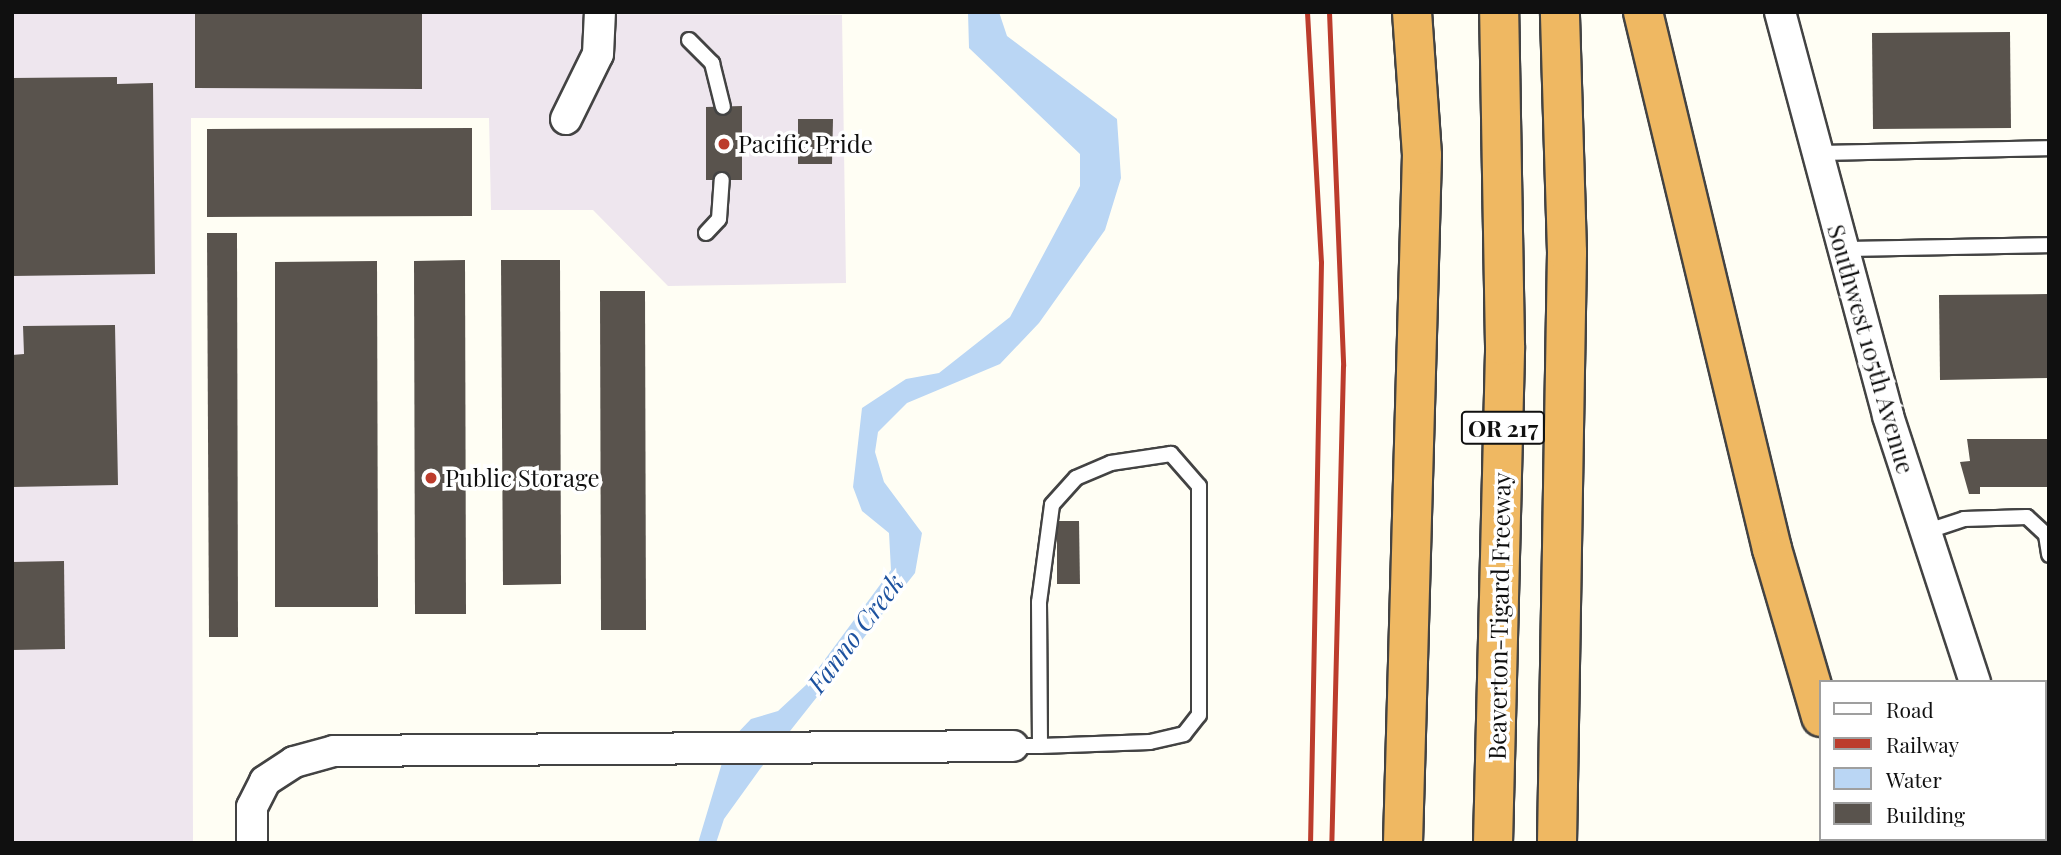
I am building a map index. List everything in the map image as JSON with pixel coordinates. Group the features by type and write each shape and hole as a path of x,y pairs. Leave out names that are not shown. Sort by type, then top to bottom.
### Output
{"highway":[{"path":"1403,843 1422,155 1412,12"},
{"name":"Beaverton-Tigard Freeway","path":"1493,843 1505,346 1499,12"},
{"name":"OR 217","path":"1557,843 1567,253 1560,12"},
{"path":"1643,12 1772,549 1820,714"}],"street":[{"path":"566,119 598,54 600,12"},
{"name":"Southwest 105th Avenue","path":"1780,12 1842,249 1926,532 1974,680"},
{"path":"252,843 252,807 265,781 294,762 334,751 708,753 1027,746"}],"lane":[{"path":"689,40 712,64 723,107"},
{"path":"1815,153 2049,148"},
{"path":"706,233 719,219 722,180"},
{"path":"1842,249 2049,245"},
{"path":"1171,454 1199,486 1199,715 1184,734 1150,741 1027,746 1038,603 1052,505 1076,478 1111,463 1171,454"},
{"path":"1926,532 1964,519 2027,517 2046,535 2049,555"}],"shaded area":[{"path":"12,12 842,15 846,283 668,286 593,210 491,210 489,118 191,118 193,843 12,843"}],"water":[{"name":"Fanno Creek","path":"968,12 999,12 1007,36 1117,119 1121,178 1105,230 1039,323 1000,364 907,403 878,432 875,452 884,482 922,533 915,573 760,769 724,819 716,843 698,843 728,743 751,719 778,711 806,685 891,570 889,533 862,511 853,487 862,408 906,379 939,373 1010,317 1080,186 1080,154 969,48"}],"building":[{"path":"195,12 422,12 422,89 195,88"},
{"path":"2010,32 2011,128 1873,129 1872,33"},
{"path":"117,77 117,84 153,83 155,274 12,276 12,78"},
{"name":"Pacific Pride","path":"742,106 742,180 706,180 706,107"},
{"path":"798,119 833,119 832,164 798,164"},
{"path":"472,128 472,216 207,217 207,129"},
{"path":"207,233 237,233 238,637 209,637"},
{"path":"465,260 466,614 415,614 414,261"},
{"path":"501,260 560,260 561,584 503,585"},
{"path":"377,261 378,607 275,607 275,262"},
{"path":"600,291 645,291 646,630 601,630"},
{"path":"2049,294 2049,378 1940,380 1939,295"},
{"path":"115,325 118,485 12,487 12,355 24,354 23,326"},
{"path":"1967,439 2049,439 2049,487 1980,487 1980,494 1969,494 1960,462 1970,461"},
{"path":"1057,521 1079,521 1080,584 1057,584"},
{"path":"64,561 65,649 12,650 12,562"}],"railway":[{"path":"1307,12 1321,262 1310,843"},
{"path":"1329,12 1343,366 1331,843"}],"place":[{"name":"Pacific Pride","path":"724,144"},
{"name":"Public Storage","path":"431,478"}]}
